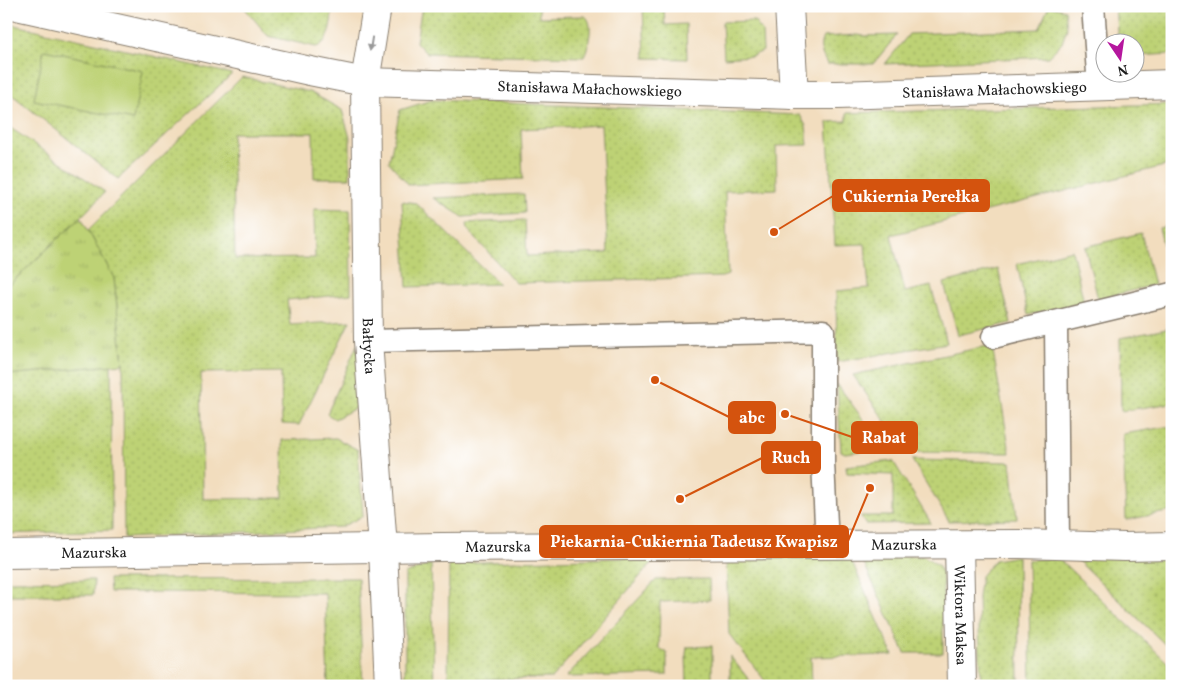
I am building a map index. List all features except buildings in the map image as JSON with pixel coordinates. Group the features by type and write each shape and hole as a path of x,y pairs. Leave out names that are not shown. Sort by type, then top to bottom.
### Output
{"street":[{"name":"Stanisława Małachowskiego","path":"17,6 365,82 794,95 1172,84"},
{"name":"Bałtycka","path":"377,6 365,82 368,341 383,548 389,686"},
{"path":"789,6 794,95"},
{"name":"Mazurska","path":"6,554 383,548 827,545 1172,546"},
{"name":"Wiktora Maksa","path":"959,545 962,686"}],"lane":[{"path":"1093,6 1099,87"},
{"path":"993,337 1172,294"},
{"path":"1056,323 1058,545"},
{"path":"368,341 823,331 823,462 827,545"}],"green space":[{"path":"243,6 333,6 331,24 325,41 316,47 268,36"},
{"path":"422,6 539,6 539,17 585,16 590,24 589,41 584,57 426,53 416,42"},
{"path":"643,6 664,6 665,25 686,24 687,59 645,58"},
{"path":"1049,6 1065,10 1067,28 1062,43 1048,57 885,64 909,34 1039,29"},
{"path":"1115,6 1172,6 1172,54 1146,55 1146,32 1117,32"},
{"path":"754,21 762,31 763,51 752,56 724,58 722,22"},
{"path":"6,23 232,74 118,179 6,90"},
{"path":"897,35 873,64 827,64 821,48 823,37"},
{"path":"44,50 143,71 133,120 34,100"},
{"path":"242,77 310,92 342,110 350,138 350,178 314,178 313,133 232,133 235,259 315,258 314,209 350,210 351,294 287,300 290,325 350,321 299,425 282,424 281,372 201,373 203,499 283,498 282,440 336,438 358,450 363,516 341,527 124,538 123,364 114,278 88,230"},
{"path":"432,100 800,115 806,126 808,145 776,146 777,189 725,191 728,275 722,277 516,283 468,230 467,223 525,220 527,256 608,253 601,125 521,129 523,179 409,185 389,162 400,110"},
{"path":"1172,104 1172,164 891,235 905,292 931,286 947,343 837,362 836,291 869,288 865,244 835,245 827,122 847,121 847,113"},
{"path":"6,125 105,192 6,288"},
{"path":"524,194 525,213 463,217 433,198"},
{"path":"402,201 416,203 499,284 407,287"},
{"path":"81,217 114,278 123,364 6,375 6,288"},
{"path":"1172,225 1172,278 1159,228"},
{"path":"1141,233 1154,285 1098,299 1085,247"},
{"path":"1072,250 1084,303 1028,315 1017,264"},
{"path":"998,269 1011,323 958,335 944,283"},
{"path":"1172,328 1172,359 1170,360 1172,403 1121,411 1120,338"},
{"path":"357,345 361,405 335,419 327,414"},
{"path":"992,345 1010,453 907,452 853,375"},
{"path":"111,365 112,530 6,534 6,375"},
{"path":"837,384 884,448 845,453 841,451"},
{"path":"1172,426 1172,511 1126,520 1123,434"},
{"path":"912,460 1011,462 1017,519 949,521"},
{"path":"893,461 931,523 865,524 861,516 893,516 893,475 847,473 846,466"},
{"path":"1172,554 1172,651 1072,555"},
{"path":"924,556 939,566 943,581 943,653 905,653 861,557"},
{"path":"1018,556 1019,686 981,686 978,597 981,576 995,560"},
{"path":"657,557 552,678 457,680 456,686 448,686 449,563"},
{"path":"850,557 893,655 811,657 812,686 769,686 729,634 726,559"},
{"path":"1058,558 1167,662 1172,669 1172,686 1031,686 1028,560"},
{"path":"431,564 434,686 411,686 405,679 405,574"},
{"path":"358,578 363,686 328,686 325,593 110,592 109,579"},
{"path":"709,579 710,600 660,602 659,648 667,653 667,675 566,677 656,580"},
{"path":"94,580 93,595 6,595 6,581"},
{"path":"712,646 712,686 687,686 687,647"},
{"path":"730,656 754,686 730,686"}],"place":[{"name":"Cukiernia Perełka","path":"774,232"},
{"name":"abc","path":"655,380"},
{"name":"Rabat","path":"785,414"},
{"name":"Piekarnia-Cukiernia Tadeusz Kwapisz","path":"870,488"},
{"name":"Ruch","path":"680,499"}]}
